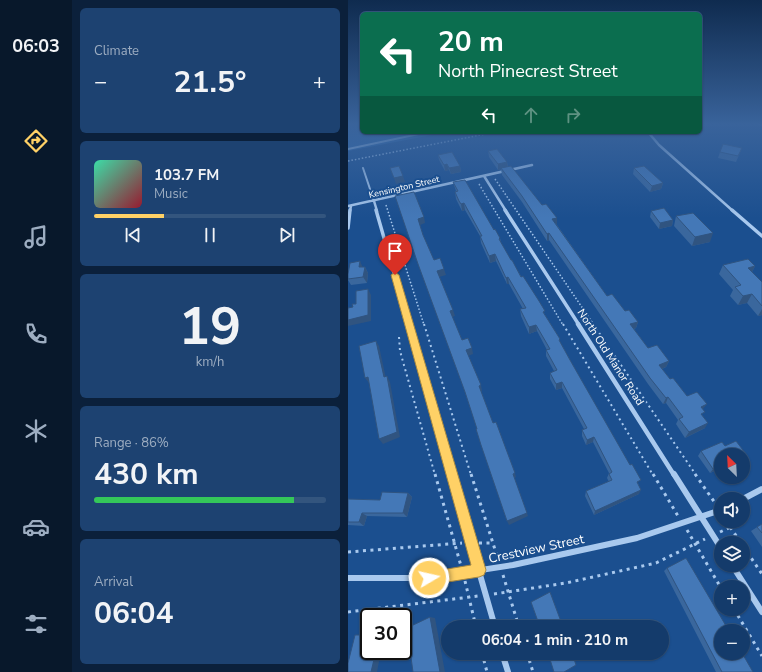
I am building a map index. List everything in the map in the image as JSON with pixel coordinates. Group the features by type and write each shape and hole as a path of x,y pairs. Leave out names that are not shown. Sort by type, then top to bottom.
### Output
{"street":[{"path":"671,155 762,236"},
{"name":"Kensington Street","path":"350,206 532,165"},
{"name":"North Old Manor Road","path":"484,176 713,536"},
{"path":"374,201 493,620"},
{"path":"348,228 350,206"},
{"path":"750,496 762,490"},
{"name":"Crestview Street","path":"348,578 429,578 500,567 637,538 714,512"},
{"path":"736,572 762,612"},
{"path":"504,660 508,672"}],"lane":[{"path":"363,168 374,201"}],"path":[{"path":"348,161 377,155"},
{"path":"385,203 517,620"},
{"path":"400,337 400,351 455,543 474,620"},
{"path":"348,612 469,598 566,582 656,562 729,528"},
{"path":"348,552 471,542 493,543"},
{"path":"750,556 762,574"},
{"path":"738,616 762,656"},
{"path":"484,660 487,672"},
{"path":"529,660 533,672"}],"building":[{"path":"438,155 454,155 460,166 449,168 447,164 444,165"},
{"path":"491,155 502,155 507,162 498,164"},
{"path":"399,166 403,176 394,178 390,168"},
{"path":"511,166 542,205 546,204 557,218 552,219 607,296 612,294 625,311 629,310 638,322 630,324 648,348 657,345 669,361 659,365 670,379 673,378 687,396 697,392 707,404 701,407 705,412 701,414 708,423 689,432 679,419 683,417 668,397 666,398 650,378 549,233 547,234 522,196 501,168"},
{"path":"644,166 663,183 652,186 634,168"},
{"path":"465,180 494,230 495,229 500,238 499,239 521,277 523,276 545,311 543,312 560,339 559,340 570,360 630,465 632,464 641,480 637,482 641,490 595,511 586,491 612,480 609,474 612,472 594,437 587,440 582,430 587,428 562,382 556,384 550,373 557,370 546,350 550,349 536,325 529,327 520,309 526,308 508,277 506,278 495,254 489,256 480,236 482,236 464,203 461,204 459,201 455,192 458,191 453,182"},
{"path":"414,192 424,217 418,219 423,235 434,260 440,258 444,269 437,271 453,310 450,311 462,340 468,338 472,348 466,350 481,385 479,386 493,423 496,422 515,473 513,474 527,513 507,521 465,392 418,264 395,196"},
{"path":"664,208 673,220 660,223 651,211"},
{"path":"693,213 713,233 695,237 676,216"},
{"path":"748,259 755,266 748,268 762,282 762,306 752,294 743,296 735,287 741,285 723,265"},
{"path":"360,261 359,267 365,267 363,277 348,279 350,263"},
{"path":"368,289 368,315 348,320 348,308 353,307 352,304 356,304 356,291"},
{"path":"376,341 384,377 387,376 397,432 379,439 368,377 365,378 359,346"},
{"path":"736,441 741,448 714,448 713,469 701,451 722,442 725,446"},
{"path":"382,492 408,493 403,513 362,513 359,522 348,522 348,499 380,500"},
{"path":"762,524 762,533 757,527"},
{"path":"686,558 714,606 714,616 720,616 725,624 714,624 714,657 667,568"},
{"path":"550,592 560,620 537,620 531,602"},
{"path":"430,617 440,672 413,672 411,660 412,626"},
{"path":"355,635 360,635 360,660 374,660 371,672 348,672 348,663"},
{"path":"550,660 574,660 576,665 564,672 554,672"},
{"path":"716,660 746,660 753,672 722,672"}],"route":[{"path":"395,275 479,570 429,578"}]}
